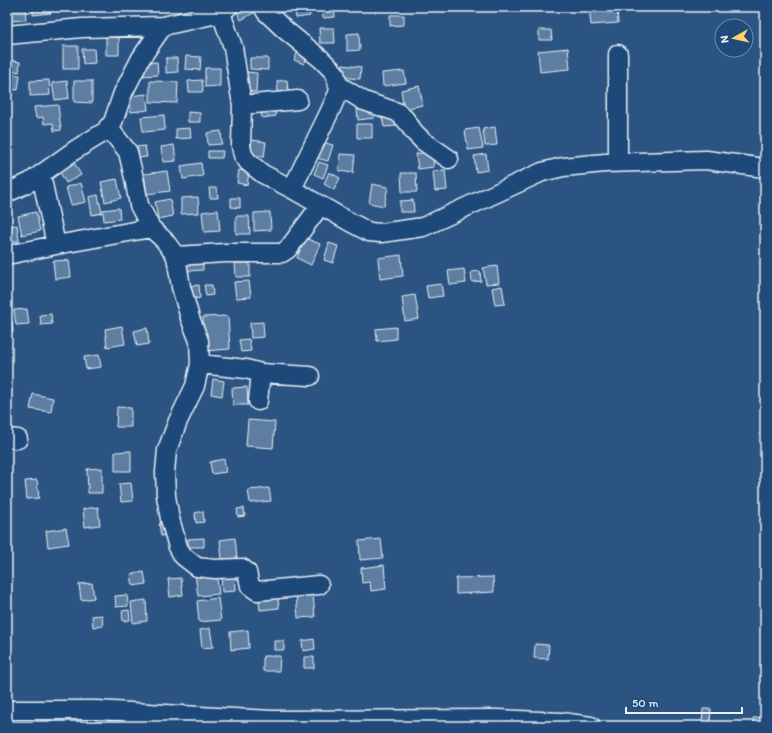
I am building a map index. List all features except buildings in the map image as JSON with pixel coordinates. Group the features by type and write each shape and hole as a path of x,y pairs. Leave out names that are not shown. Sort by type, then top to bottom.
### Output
{"street":[{"path":"263,7 266,12 284,29 335,73 339,91 292,189"},
{"path":"7,35 82,28 163,26 224,10 233,47 242,105 241,146 243,155 248,162 263,174 369,232 381,234 422,227 542,172 563,167 618,162 706,160 765,168"},
{"path":"7,193 30,182 75,150 106,131 113,122 123,93 141,58 163,26"},
{"path":"618,54 618,162"},
{"path":"338,85 364,101 397,112 405,119 414,132 423,141 449,159"},
{"path":"242,105 298,100"},
{"path":"108,127 128,152 139,205 151,228 164,240 176,256 183,293 190,318 199,341 200,364 195,386 178,421 167,450 165,472 166,496 170,519 182,556 197,567 215,569 242,568 247,572 250,586 256,591 319,585"},
{"path":"41,175 56,245"},
{"path":"176,256 282,253 288,249 320,206"},
{"path":"7,255 151,228"},
{"path":"200,364 246,369 261,373 310,376"},
{"path":"258,401 261,373"},
{"path":"7,710 96,710 140,719 194,721 270,723 497,719 591,726"}]}
